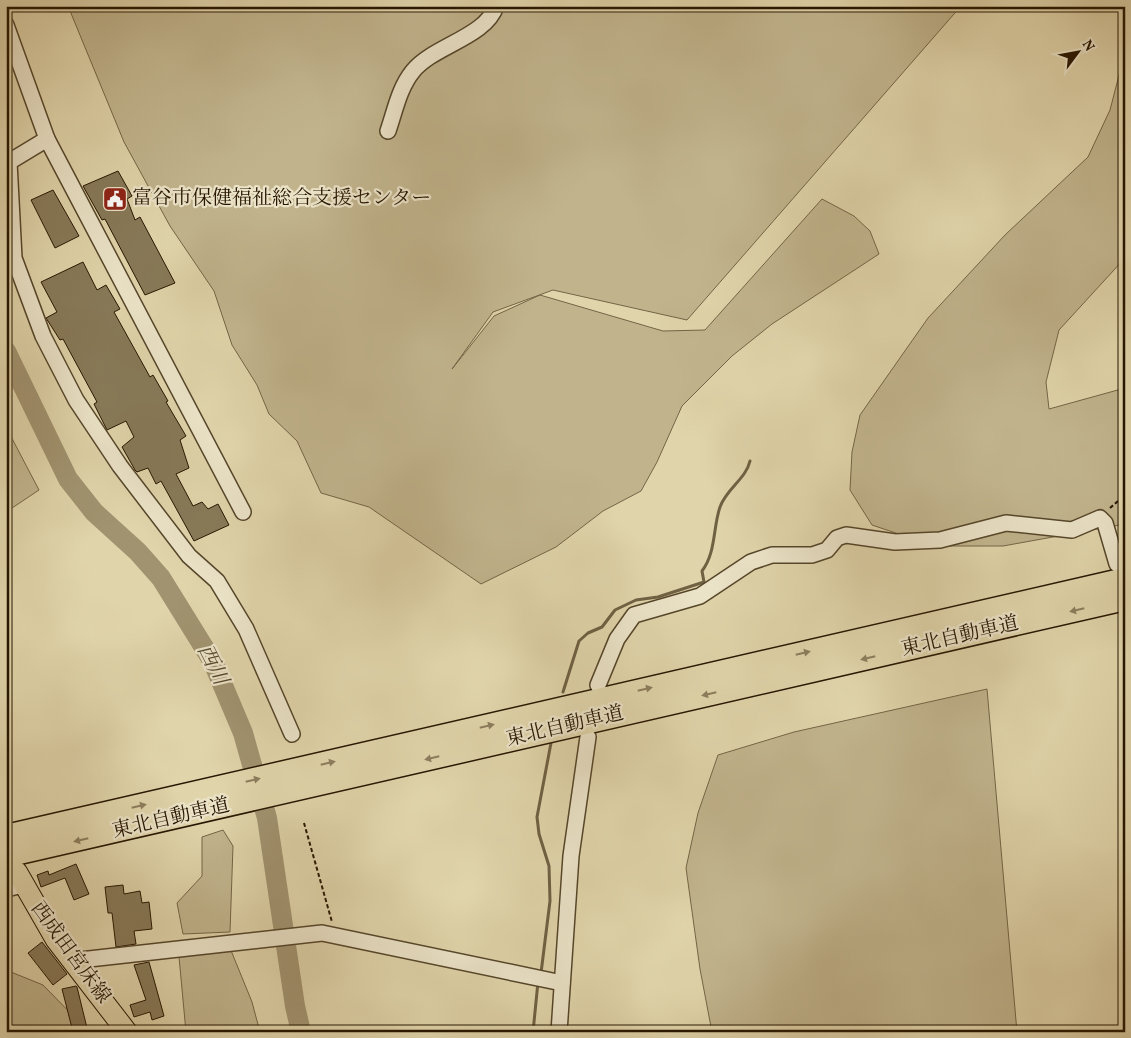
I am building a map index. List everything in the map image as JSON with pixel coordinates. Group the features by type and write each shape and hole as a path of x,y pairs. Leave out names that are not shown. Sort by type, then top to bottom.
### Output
{"highway":[{"name":"東北自動車道","path":"283,783 1121,572"},
{"name":"東北自動車道","path":"6,836 228,795 1125,599"},
{"name":"東北自動車道","path":"13,875 228,795"}],"main road":[{"name":"西成田宮床線","path":"13,875 71,961 127,1032"}],"street":[{"path":"388,131 405,82 414,69 450,43 489,20 496,6"},
{"path":"6,25 10,46 47,139 243,512"},
{"path":"47,139 9,162 14,258 44,336 76,400 120,466 189,556 217,581 246,629 292,734"},
{"path":"598,685 617,640 634,615 700,596 751,562 772,555 812,555 827,550 837,538 846,535 895,542 958,537 1006,523 1072,530 1100,518 1105,523 1121,572"},
{"path":"559,1032 571,856 588,737"},
{"path":"71,961 253,941 329,935 562,983"}],"path":[{"path":"1100,518 1125,495"},
{"path":"304,823 329,935"}],"shaded area":[{"path":"68,6 961,6 687,320 553,290 493,312 452,369 494,316 540,295 663,331 705,330 822,199 854,216 870,231 879,254 772,324 732,356 682,406 657,462 641,491 603,511 556,547 481,584 369,507 321,493 297,441 269,414 257,385 232,345 214,291 170,226 124,142"},
{"path":"1125,52 1125,258 1059,330 1046,382 1049,409 1125,388 1125,524 1003,546 934,546 872,525 850,490 852,452 860,415 928,318 1005,235 1088,157 1110,110"},
{"path":"6,427 39,490 6,512"},
{"path":"987,689 1017,1032 712,1032 700,969 686,868 698,813 718,755 794,732"},
{"path":"223,830 233,846 230,932 183,934 177,903 202,876 202,837"},
{"path":"230,948 252,1002 260,1032 186,1032 179,957"},
{"path":"6,970 43,985 89,1032 6,1032"}],"building":[{"path":"118,171 132,196 127,199 135,220 140,217 175,283 145,295 105,219 102,220 83,186"},
{"path":"53,190 79,236 55,248 31,200"},
{"path":"83,262 97,290 106,285 120,309 114,312 150,377 153,375 186,436 180,440 189,468 176,474 193,506 202,502 208,509 218,504 229,525 194,541 161,481 156,484 148,468 137,472 135,470 122,447 134,437 126,421 107,430 94,404 97,402 63,339 60,340 46,318 57,312 41,282"},
{"path":"76,864 89,894 74,900 65,878 41,887 37,875 48,871 49,875"},
{"path":"123,885 124,894 140,891 142,903 149,902 152,929 134,931 136,944 116,947 112,913 108,913 105,887"},
{"path":"42,942 67,974 53,985 28,953"},
{"path":"149,962 164,1016 152,1020 150,1012 134,1017 130,1005 146,1000 134,965"},
{"path":"76,986 88,1032 73,1032 62,989"}],"waterway":[{"name":"西川","path":"6,351 68,479 94,512 138,552 161,578 213,662 243,733 267,818 295,1006 301,1032"},
{"path":"563,692 579,641 588,633 602,627 615,610 636,600 658,597 704,582 702,571 710,556 720,507 748,467 750,461"},
{"path":"541,973 550,901 549,866 539,834 537,817 551,743"},
{"path":"533,1032 538,982"}],"place":[{"name":"富谷市保健福祉総合支援センター","path":"115,199"}]}
